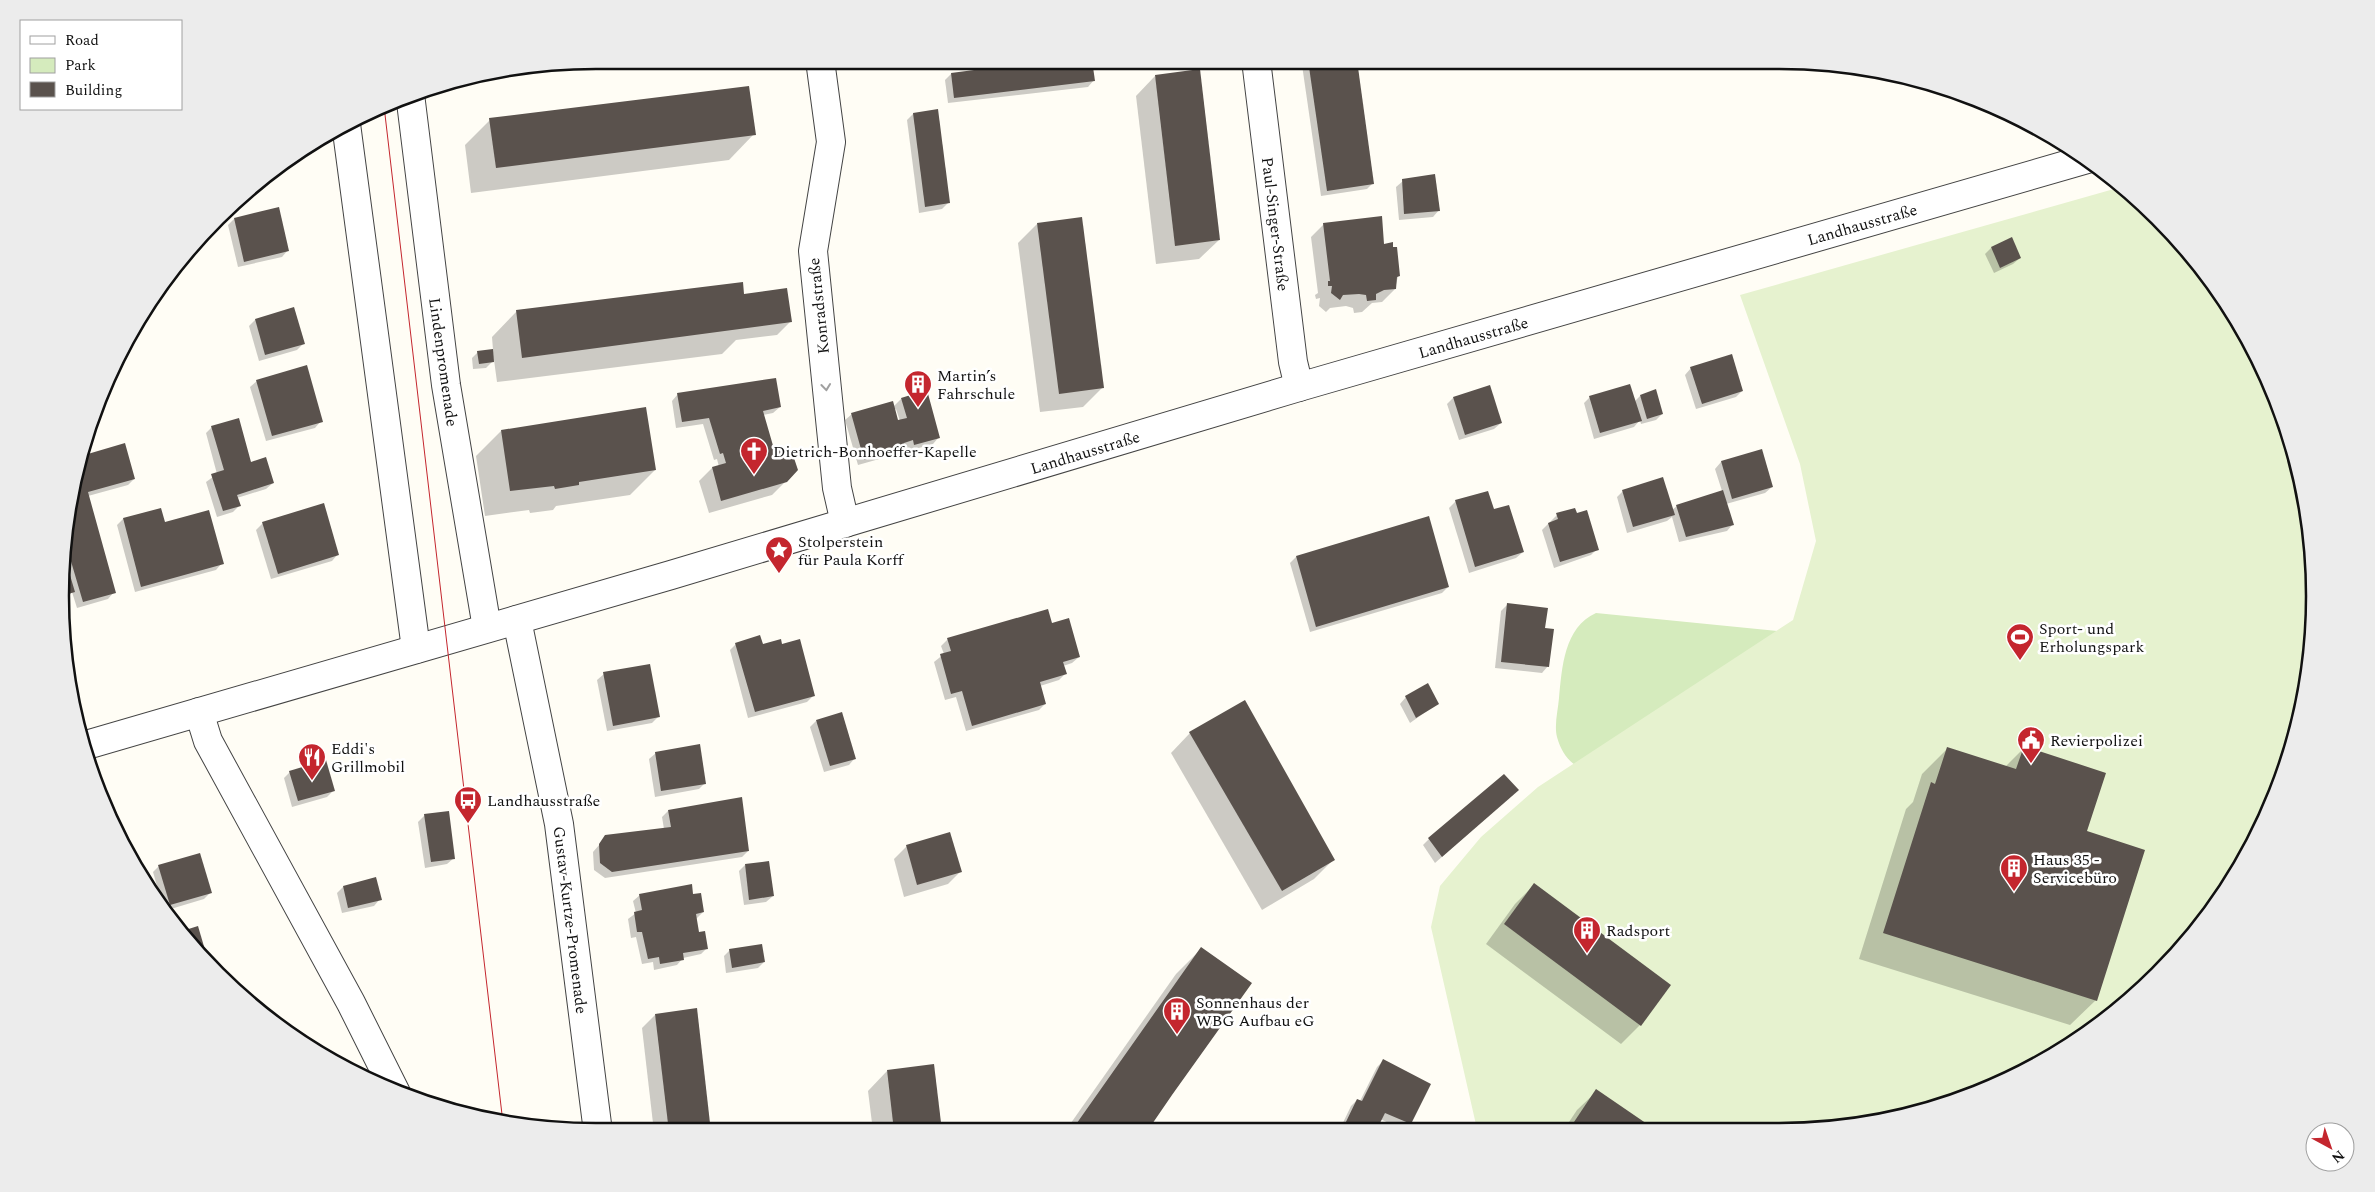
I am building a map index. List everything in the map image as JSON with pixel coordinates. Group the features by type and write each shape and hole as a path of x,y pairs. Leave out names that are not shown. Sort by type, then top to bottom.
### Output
{"street":[{"name":"Konradstraße","path":"821,69 831,142 812,252 837,488 845,523"},
{"name":"Paul-Singer-Straße","path":"1257,69 1293,362 1299,387"},
{"name":"Lindenpromenade","path":"411,103 446,385 487,628"},
{"path":"347,131 416,649"},
{"name":"Landhausstraße","path":"91,744 517,620 1299,387 2077,162"},
{"name":"Gustav-Kurtze-Promenade","path":"517,620 559,824 597,1123"},
{"path":"199,712 208,741 351,1003 390,1081"}],"green space":[{"name":"Sport- und Erholungspark","path":"2114,189 2127,200 2175,248 2197,275 2236,332 2266,394 2288,460 2302,527 2306,596 2305,630 2302,665 2296,699 2278,765 2266,798 2236,860 2197,917 2152,969 2100,1014 2072,1034 2043,1053 1981,1083 1915,1105 1882,1113 1848,1119 1813,1122 1476,1123 1431,927 1440,886 1481,837 1538,787 1793,620 1816,541 1800,464 1740,295"},
{"path":"1596,613 1807,634 1579,768 1571,762 1560,747 1556,732 1557,718 1564,662 1571,638 1585,619"}],"building":[{"path":"982,69 1093,69 1095,81 954,98 951,73"},
{"path":"1200,69 1220,240 1175,246 1155,75"},
{"path":"1309,69 1358,69 1374,184 1327,191"},
{"path":"749,86 756,135 496,168 489,118"},
{"path":"938,109 950,203 925,207 913,113"},
{"path":"1435,174 1440,211 1404,214 1402,179"},
{"path":"279,207 289,251 244,262 234,218"},
{"path":"1382,216 1384,244 1393,242 1393,247 1397,247 1400,276 1397,277 1396,289 1384,290 1376,294 1376,300 1367,301 1366,295 1359,294 1343,295 1340,300 1331,293 1332,286 1328,286 1328,281 1330,281 1323,223"},
{"path":"1082,217 1104,388 1059,394 1037,223"},
{"path":"2012,237 2021,258 2000,268 1991,247"},
{"path":"743,282 744,294 787,288 792,322 522,358 516,310"},
{"path":"294,307 305,344 265,355 255,319"},
{"path":"493,349 494,362 479,364 477,351"},
{"path":"1732,354 1743,391 1702,404 1690,367"},
{"path":"307,365 323,422 272,436 256,380"},
{"path":"776,378 781,407 763,411 774,449 792,452 798,470 787,482 721,501 712,467 726,463 723,453 720,454 709,418 682,422 677,393"},
{"path":"1630,384 1642,421 1600,433 1589,396"},
{"path":"1490,385 1502,423 1465,435 1453,397"},
{"path":"1656,389 1663,414 1647,419 1640,395"},
{"path":"927,390 940,438 914,445 913,440 904,443 905,448 864,460 851,413 893,401 898,420 907,418 901,398"},
{"path":"646,407 656,470 579,482 579,485 555,489 554,486 510,491 501,430"},
{"path":"239,418 251,462 266,457 274,483 237,495 241,506 223,511 211,474 224,470 211,426"},
{"path":"125,443 135,479 88,492 116,593 83,602 70,559 79,493 89,454"},
{"path":"1762,449 1773,487 1732,499 1721,461"},
{"path":"1663,477 1675,515 1633,527 1622,490"},
{"path":"1723,490 1734,525 1686,537 1676,505"},
{"path":"1488,491 1494,509 1509,505 1524,552 1475,567 1455,500"},
{"path":"324,503 339,555 278,574 262,522"},
{"path":"161,508 165,522 209,510 224,564 141,587 123,518"},
{"path":"1575,508 1577,513 1587,510 1599,550 1560,562 1548,523 1558,519 1556,513"},
{"path":"1429,516 1449,587 1316,627 1296,556"},
{"path":"70,574 75,592 69,594"},
{"path":"1507,603 1548,608 1545,628 1554,629 1549,667 1501,662"},
{"path":"1048,609 1052,623 1069,618 1080,657 1063,662 1067,674 1040,682 1046,704 972,726 962,691 951,694 940,654 951,651 947,638"},
{"path":"760,635 763,644 781,639 782,644 800,639 815,696 755,712 735,643"},
{"path":"650,664 660,717 613,726 603,672"},
{"path":"1428,683 1439,704 1416,718 1405,696"},
{"path":"1245,700 1335,860 1282,891 1189,732"},
{"path":"842,712 856,759 830,766 816,720"},
{"path":"700,744 706,784 661,791 655,752"},
{"name":"Haus 35 - Servicebüro","path":"2024,746 2106,773 2087,831 2145,850 2097,1001 1883,933 1931,782 1935,784 1947,747 2016,769"},
{"name":"Eddi's Grillmobil","path":"326,760 335,791 298,801 289,771"},
{"path":"1504,774 1519,790 1442,857 1428,838"},
{"path":"742,797 749,851 612,872 600,863 599,844 605,835 671,827 668,810"},
{"path":"449,811 455,859 431,862 424,814"},
{"path":"950,832 962,872 917,885 906,845"},
{"path":"200,853 212,893 170,905 158,865"},
{"path":"769,861 774,896 749,900 745,864"},
{"path":"376,877 382,900 348,908 343,886"},
{"name":"Radsport","path":"1534,883 1671,985 1641,1026 1504,924"},
{"path":"692,884 693,894 701,893 704,912 696,914 699,932 705,931 708,949 683,953 684,960 660,964 659,957 648,959 642,932 637,932 634,912 642,910 639,894"},
{"path":"198,926 205,949 200,944 188,929"},
{"path":"762,944 765,962 732,968 729,949"},
{"name":"Sonnenhaus der WBG Aufbau eG","path":"1201,947 1252,983 1153,1123 1077,1123"},
{"path":"697,1008 710,1123 668,1123 655,1014"},
{"path":"1383,1059 1431,1084 1412,1123 1385,1113 1380,1123 1345,1123 1357,1099 1362,1101"},
{"path":"934,1064 941,1123 893,1123 887,1070"},
{"path":"1596,1089 1646,1123 1573,1123"}],"tram line":[{"path":"385,113 502,1115"}],"place":[{"name":"Martin’s Fahrschule","path":"918,408"},
{"name":"Dietrich-Bonhoeffer-Kapelle","path":"754,475"},
{"name":"Stolperstein für Paula Korff","path":"779,574"},
{"name":"Sport- und Erholungspark","path":"2020,661"},
{"name":"Revierpolizei","path":"2031,764"},
{"name":"Eddi's Grillmobil","path":"312,781"},
{"name":"Landhausstraße","path":"468,824"},
{"name":"Haus 35 - Servicebüro","path":"2014,892"},
{"name":"Radsport","path":"1587,954"},
{"name":"Sonnenhaus der WBG Aufbau eG","path":"1177,1035"}]}
